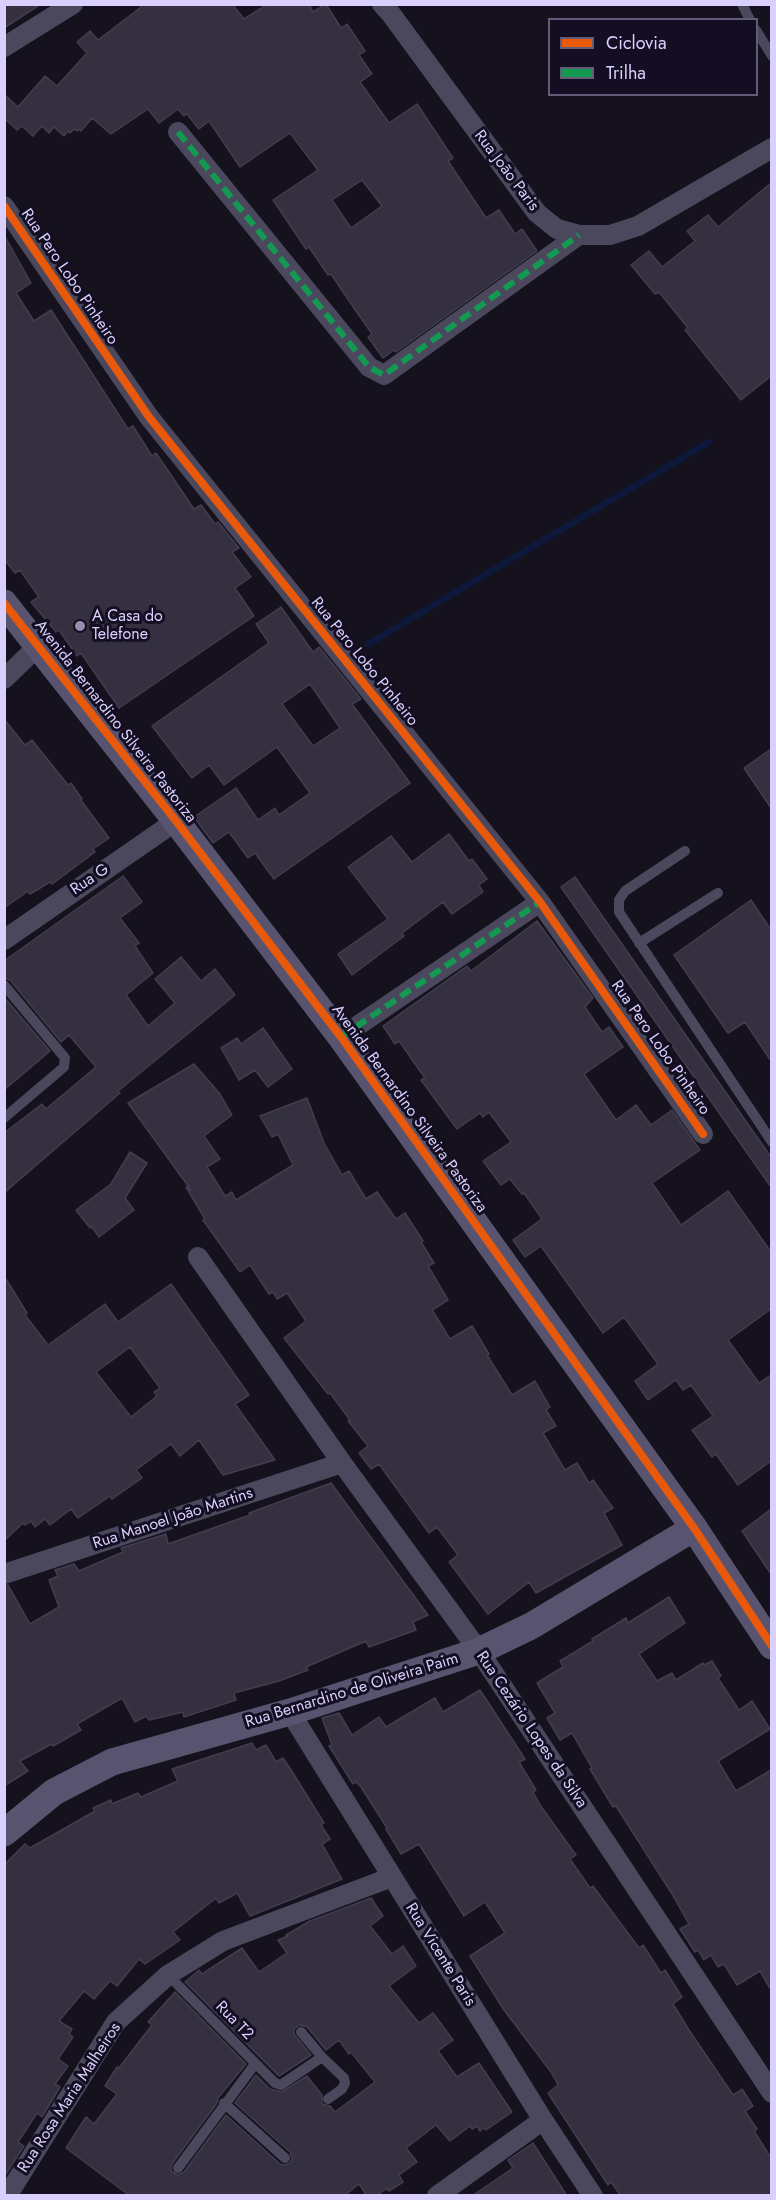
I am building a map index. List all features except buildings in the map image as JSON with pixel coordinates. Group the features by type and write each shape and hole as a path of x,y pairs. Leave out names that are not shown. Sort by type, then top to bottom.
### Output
{"main road":[{"name":"Avenida Bernardino Silveira Pastoriza","path":"4,603 176,821 341,1036 694,1528 771,1646"},
{"name":"Rua Bernardino de Oliveira Paim","path":"4,1833 54,1792 112,1762 290,1712 479,1651 531,1626 694,1528"}],"street":[{"path":"4,46 73,4"},
{"name":"Rua João Paris","path":"382,4 537,213 558,229 579,235 609,235 638,226 771,148"},
{"path":"178,132 369,367 384,375 579,235"},
{"name":"Rua Pero Lobo Pinheiro","path":"4,206 149,417 540,902 703,1134"},
{"path":"4,679 38,646"},
{"name":"Rua G","path":"4,939 176,821"},
{"path":"341,1036 540,902"},
{"name":"Rua Cezário Lopes da Silva","path":"198,1257 342,1463 479,1651 771,2093"},
{"name":"Rua Manoel João Martins","path":"4,1574 342,1463"},
{"name":"Rua Vicente Paris","path":"290,1712 543,2120 593,2196"},
{"name":"Rua Rosa Maria Malheiros","path":"7,2196 116,2022 168,1975 223,1941 392,1877"},
{"path":"437,2196 543,2120"}],"lane":[{"path":"742,4 749,18"},
{"path":"758,33 771,56"},
{"path":"685,851 625,891 619,900 619,912 771,1142"},
{"path":"639,943 718,894"},
{"path":"4,985 66,1058 64,1067 4,1118"},
{"name":"Rua T2","path":"168,1975 275,2083 281,2085 322,2057"},
{"path":"301,2032 344,2078 345,2083 342,2089 328,2099"},
{"path":"178,2168 255,2064"},
{"path":"224,2103 285,2158"}],"waterway":[{"path":"368,644 709,442"}],"marked path":[{"path":"178,132 369,367 384,375 579,235"},
{"path":"341,1037 540,902"}],"cycle path":[{"path":"4,206 149,417 540,902 703,1134"},
{"path":"4,603 176,821 341,1037 694,1528 772,1646"}],"place":[{"name":"A Casa do Telefone","path":"80,626"}]}
